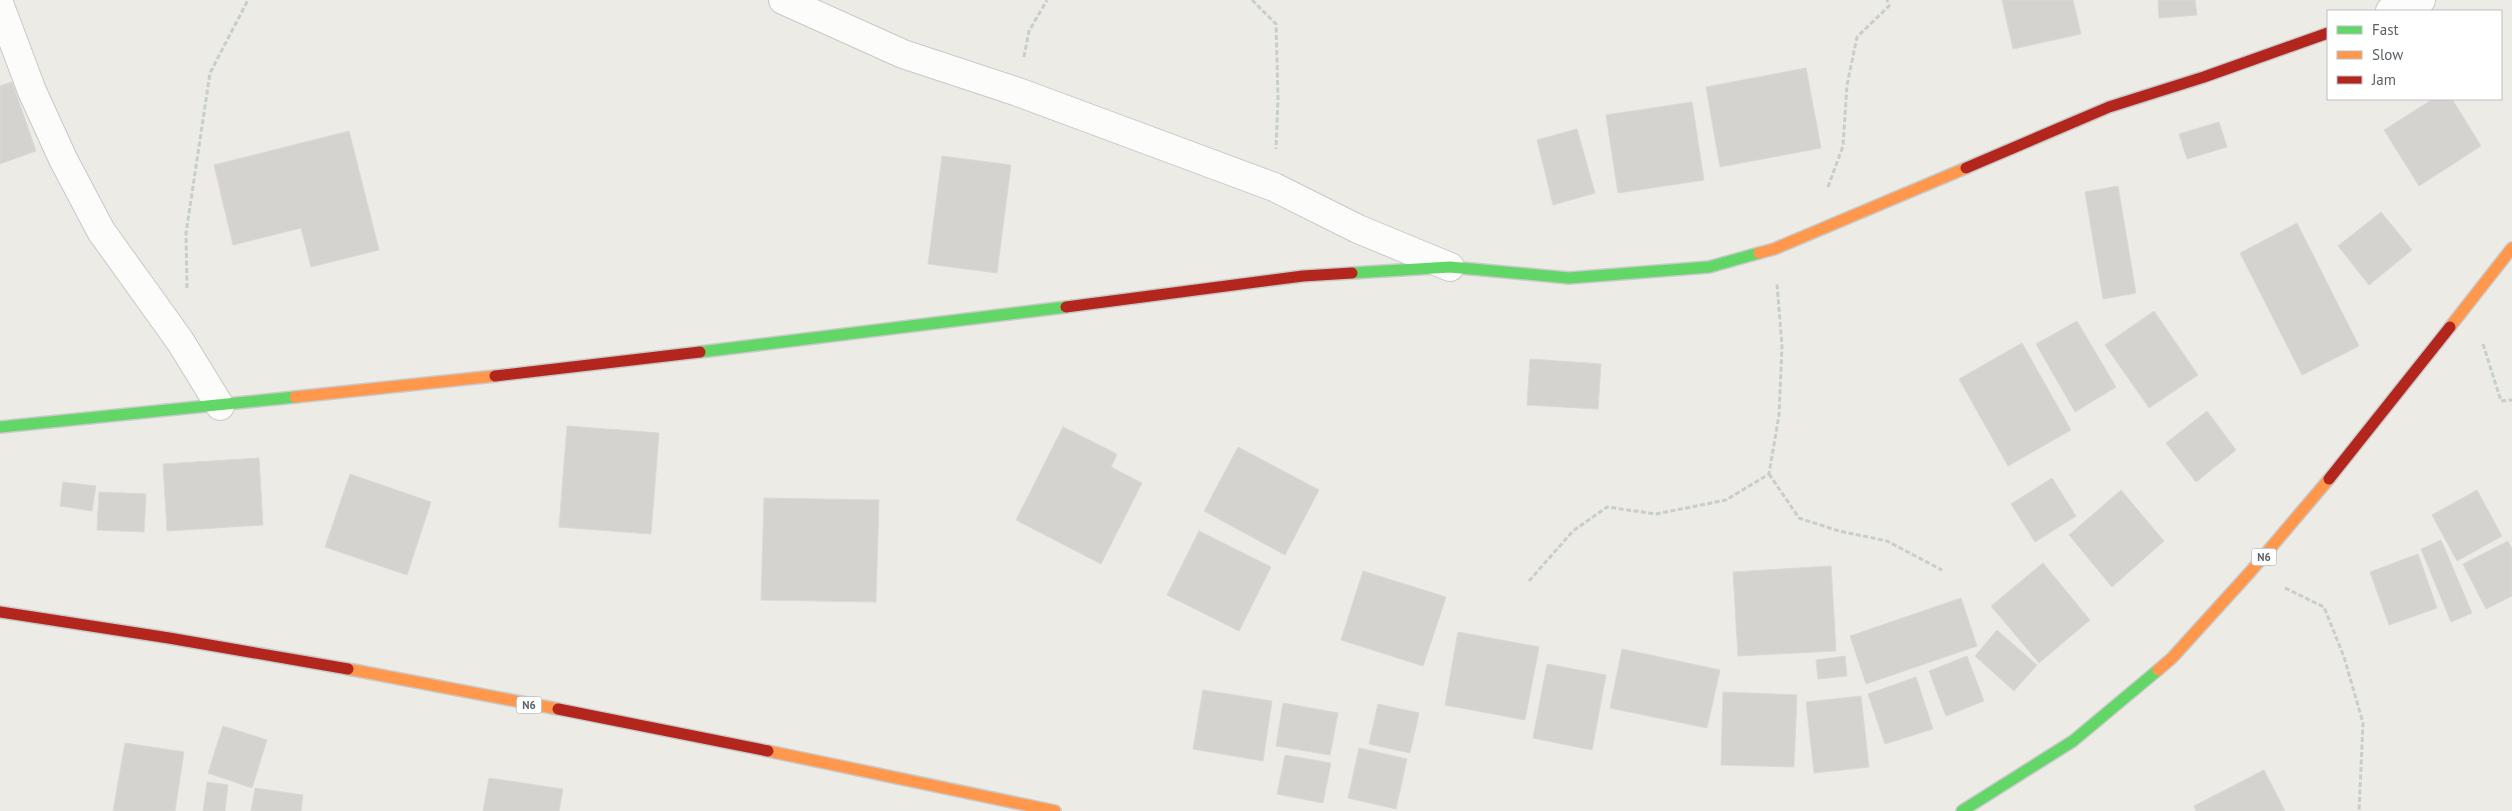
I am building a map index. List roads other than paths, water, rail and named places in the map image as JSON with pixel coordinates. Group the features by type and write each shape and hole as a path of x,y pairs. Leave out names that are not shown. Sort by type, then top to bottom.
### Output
{"main road":[{"path":"0,427 220,406 909,328 1303,276 1450,267 1569,278 1709,268 1774,249 2110,107 2204,77 2327,33"},
{"name":"N6","path":"1962,811 2073,741 2172,658 2251,571 2360,442 2512,248"},
{"name":"N6","path":"0,612 126,629 329,666 675,732 1055,811"}],"street":[{"path":"783,0 903,54 1018,92 1274,187 1358,229 1450,267"},
{"path":"2393,10 2421,0"},
{"path":"0,6 32,91 63,159 101,231 180,341 220,406"}]}
